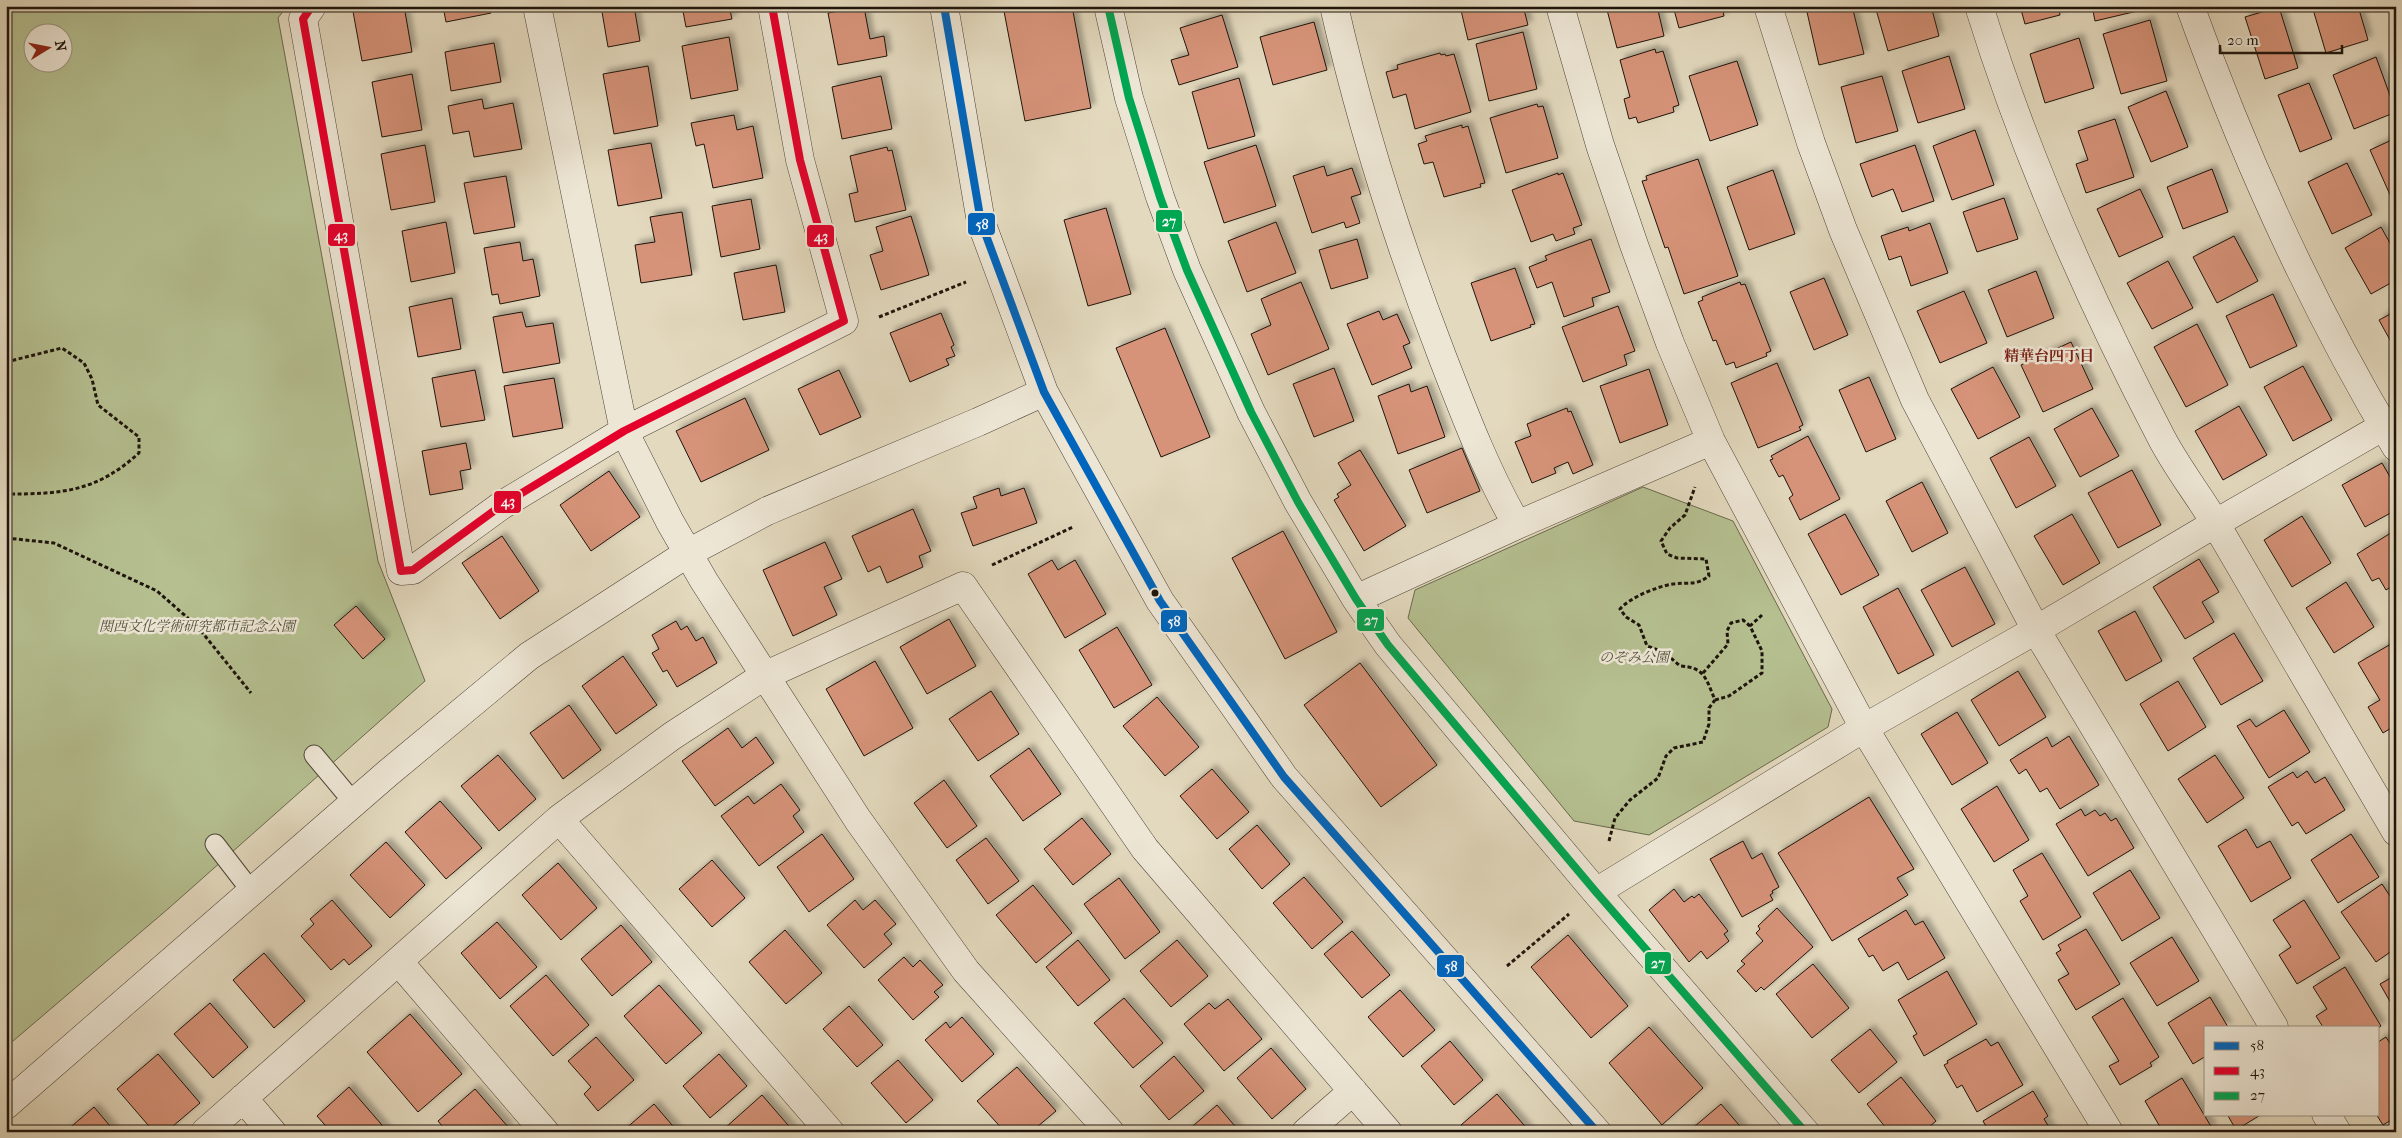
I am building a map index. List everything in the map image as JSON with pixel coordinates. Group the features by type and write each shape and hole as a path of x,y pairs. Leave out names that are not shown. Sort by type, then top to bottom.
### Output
{"street":[{"path":"312,6 303,19 401,571 413,570 502,505 624,432 844,321 800,160 772,6"},
{"path":"537,6 624,432 688,553 764,676 858,820 966,971 1110,1132"},
{"path":"944,6 981,222 1044,392 1160,601 1284,776 1597,1132"},
{"path":"1108,6 1129,98 1160,197 1186,270 1251,412 1298,502 1356,599 1388,645 1596,892 1805,1132"},
{"path":"1334,6 1348,65 1381,182 1420,298 1499,494 1517,525"},
{"path":"1560,6 1600,145 1634,245 1670,344 1711,441 1864,728 2109,1132"},
{"path":"1768,6 1811,143 1878,315 1915,400 2036,630 2273,1026"},
{"path":"1979,6 2020,128 2055,216 2094,303 2162,438 2216,523 2396,832"},
{"path":"1596,892 1864,728 2036,630 2216,523 2392,431 2333,334 2253,169 2190,6"},
{"path":"6,1105 354,802 529,656 688,553 767,511 978,422 1044,392"},
{"path":"1356,599 1517,525 1711,441"},
{"path":"205,1132 559,819 672,736 764,676 963,586 1145,849 1388,1132"},
{"path":"559,819 830,1132"},
{"path":"399,962 545,1132"},
{"path":"1306,1132 1353,1091"},
{"path":"243,1098 272,1132"},
{"path":"2327,1116 2337,1132"}],"lane":[{"path":"314,755 354,802"},
{"path":"215,844 252,892"}],"path":[{"path":"844,321 872,320 966,282"},
{"path":"6,362 62,348 84,363 92,379 98,404 138,437 139,453 122,468 78,490 56,494 6,494"},
{"path":"1711,441 1685,515 1670,528 1661,541 1667,554 1677,558 1706,559 1709,576 1701,583 1671,584 1627,601 1620,609 1626,617 1639,625 1647,646 1664,652 1680,666 1694,666 1703,673 1715,700"},
{"path":"963,586 989,567 1073,527"},
{"path":"6,538 54,543 157,591 197,626 251,692"},
{"path":"1750,626 1774,604 1793,594"},
{"path":"1506,966 1596,892 1615,818 1630,800 1658,778 1666,756 1674,748 1703,742 1709,724 1709,708 1715,700 1729,696 1762,674 1762,651 1750,626 1743,620 1731,623 1727,631 1728,644 1703,673"}],"green space":[{"name":"関西文化学術研究都市記念公園","path":"6,6 287,6 278,18 378,561 425,681 169,908 6,1047"},
{"name":"のぞみ公園","path":"1643,487 1733,521 1832,709 1828,727 1649,835 1574,821 1408,618 1415,590"}],"building":[{"path":"352,6 384,6 385,9 404,6 412,52 362,61"},
{"path":"443,6 490,6 491,13 446,22"},
{"path":"601,6 634,6 640,41 608,47"},
{"path":"682,6 729,6 732,19 686,27"},
{"path":"1003,6 1072,6 1091,108 1025,121"},
{"path":"1168,6 1190,6 1169,10"},
{"path":"1460,6 1523,6 1528,25 1468,40"},
{"path":"1606,6 1657,6 1664,36 1617,48"},
{"path":"1673,6 1722,6 1724,16 1679,28"},
{"path":"1830,6 1852,6 1864,54 1819,65 1807,12"},
{"path":"1875,6 1931,6 1939,36 1888,51"},
{"path":"2020,6 2058,6 2060,15 2025,24"},
{"path":"2092,6 2146,6 2146,9 2095,21"},
{"path":"2312,6 2358,6 2368,40 2326,53"},
{"path":"864,7 870,39 884,36 887,56 838,65 828,13"},
{"path":"2279,7 2298,68 2265,79 2245,17"},
{"path":"1222,15 1238,67 1179,85 1171,60 1189,55 1180,28"},
{"path":"2150,20 2167,81 2121,94 2103,34"},
{"path":"1314,22 1327,70 1273,85 1260,37"},
{"path":"1523,32 1537,89 1489,101 1476,44"},
{"path":"729,37 738,90 691,99 682,46"},
{"path":"2079,38 2094,88 2045,103 2030,54"},
{"path":"494,43 501,82 451,91 445,52"},
{"path":"1655,49 1656,53 1663,51 1679,105 1673,107 1674,112 1638,123 1636,117 1629,119 1624,99 1630,97 1620,60"},
{"path":"1440,53 1446,56 1454,54 1471,112 1415,129 1406,94 1393,98 1386,72 1398,69 1397,65"},
{"path":"1949,56 1965,109 1918,123 1902,71"},
{"path":"2376,57 2396,112 2354,129 2333,75"},
{"path":"1737,61 1758,125 1710,141 1689,76"},
{"path":"648,66 658,126 614,134 603,74"},
{"path":"412,74 422,130 382,137 372,82"},
{"path":"881,76 892,129 842,139 832,87"},
{"path":"1882,76 1898,131 1856,143 1841,87"},
{"path":"1239,78 1255,136 1208,149 1192,92"},
{"path":"2309,83 2332,139 2300,152 2278,95"},
{"path":"2166,91 2188,147 2151,162 2128,107"},
{"path":"482,99 484,109 513,103 522,149 474,157 469,131 453,134 448,106"},
{"path":"1537,104 1538,107 1543,106 1558,158 1506,173 1490,118"},
{"path":"734,115 737,130 753,126 763,178 713,188 704,144 696,146 691,123"},
{"path":"2115,119 2134,177 2086,193 2076,164 2088,160 2078,131"},
{"path":"1462,125 1462,128 1468,126 1485,183 1480,184 1481,187 1444,197 1433,162 1424,164 1418,144 1427,141 1425,136"},
{"path":"1975,130 1994,185 1952,200 1933,146"},
{"path":"2396,138 2396,195 2391,197 2370,150"},
{"path":"651,143 662,198 618,206 608,150"},
{"path":"425,145 435,202 391,210 381,154"},
{"path":"1256,145 1276,206 1224,223 1204,162"},
{"path":"1915,145 1934,201 1902,212 1893,189 1872,197 1860,164"},
{"path":"887,147 888,151 892,150 906,210 855,222 849,194 858,192 850,156"},
{"path":"1698,159 1738,276 1684,294 1668,247 1665,248 1642,181 1647,180 1646,176"},
{"path":"2347,163 2372,215 2332,234 2308,182"},
{"path":"1324,166 1327,176 1352,168 1361,194 1351,197 1360,223 1346,228 1344,222 1312,233 1293,176"},
{"path":"2212,169 2228,212 2183,229 2167,187"},
{"path":"1773,170 1795,234 1749,250 1727,187"},
{"path":"1558,173 1558,175 1563,173 1582,225 1573,228 1575,234 1556,241 1553,234 1531,242 1512,190"},
{"path":"506,176 515,227 474,234 464,183"},
{"path":"2140,189 2163,237 2119,257 2097,209"},
{"path":"2004,198 2018,239 1977,252 1963,212"},
{"path":"751,199 760,249 721,257 712,206"},
{"path":"1106,208 1131,294 1088,306 1064,220"},
{"path":"682,212 692,275 641,283 635,245 655,242 650,217"},
{"path":"911,216 929,275 881,290 870,255 883,251 876,227"},
{"path":"446,222 455,273 411,282 402,231"},
{"path":"1276,222 1296,273 1247,292 1228,241"},
{"path":"1930,223 1948,273 1911,286 1901,256 1889,260 1881,236 1908,227 1909,231"},
{"path":"2381,227 2396,254 2396,280 2371,294 2345,248"},
{"path":"2234,236 2258,281 2217,303 2193,257"},
{"path":"1357,239 1368,278 1331,289 1319,250"},
{"path":"1591,239 1610,292 1592,298 1594,306 1564,317 1552,282 1537,288 1529,267 1547,260 1545,256"},
{"path":"520,242 523,261 533,259 540,296 500,304 498,294 492,295 484,248"},
{"path":"2168,261 2193,308 2152,329 2127,283"},
{"path":"776,265 785,312 743,320 734,273"},
{"path":"1515,268 1535,324 1491,341 1471,283"},
{"path":"2036,271 2054,318 2007,337 1988,290"},
{"path":"1824,278 1848,335 1814,350 1790,292"},
{"path":"1301,282 1329,349 1268,375 1251,334 1271,325 1261,299"},
{"path":"1740,282 1741,285 1745,284 1771,351 1766,353 1767,356 1736,368 1734,362 1726,365 1716,340 1713,341 1698,302 1703,300 1702,297"},
{"path":"1964,291 1987,343 1940,363 1917,311"},
{"path":"2273,294 2297,346 2250,368 2226,316"},
{"path":"452,298 461,349 418,357 409,307"},
{"path":"1618,306 1635,351 1624,355 1627,365 1583,382 1562,327"},
{"path":"1379,311 1383,320 1397,314 1410,343 1403,346 1412,368 1372,385 1347,324"},
{"path":"2396,311 2396,351 2379,320"},
{"path":"522,312 526,327 553,323 560,363 503,373 493,317"},
{"path":"941,313 954,345 951,347 955,356 946,359 949,365 910,382 890,333"},
{"path":"2197,324 2228,385 2186,407 2154,347"},
{"path":"1165,328 1210,437 1161,457 1116,348"},
{"path":"2071,342 2093,389 2043,412 2021,365"},
{"path":"1777,363 1803,425 1799,427 1801,430 1758,448 1731,383"},
{"path":"2303,366 2332,420 2293,441 2264,387"},
{"path":"1993,367 2020,417 1978,439 1951,389"},
{"path":"1334,368 1354,421 1314,437 1293,384"},
{"path":"1649,369 1668,425 1620,443 1600,386"},
{"path":"475,370 485,420 441,427 432,378"},
{"path":"839,370 861,417 820,435 798,389"},
{"path":"1869,377 1896,439 1866,452 1839,390"},
{"path":"554,378 563,428 513,437 504,386"},
{"path":"1409,384 1411,392 1427,386 1445,437 1398,454 1378,396"},
{"path":"745,398 769,450 701,482 676,431"},
{"path":"2239,406 2267,455 2223,480 2195,431"},
{"path":"1567,408 1568,412 1571,411 1593,465 1573,474 1568,462 1554,468 1556,473 1532,483 1515,442 1531,436 1527,424"},
{"path":"2092,408 2119,456 2080,477 2054,429"},
{"path":"1808,436 1840,499 1800,520 1789,498 1793,495 1783,475 1779,477 1770,460 1773,459 1771,456"},
{"path":"2029,437 2056,486 2016,508 1990,458"},
{"path":"466,443 471,469 460,471 463,489 430,495 422,451"},
{"path":"1462,448 1480,491 1427,513 1409,470"},
{"path":"1360,450 1406,526 1364,551 1334,500 1339,497 1337,494 1351,485 1338,463"},
{"path":"2382,463 2396,487 2396,510 2365,527 2342,485"},
{"path":"2132,470 2161,525 2118,548 2088,493"},
{"path":"609,471 640,517 591,551 560,505"},
{"path":"1922,482 1948,533 1912,552 1886,501"},
{"path":"999,488 1001,496 1024,488 1037,523 973,546 961,513 977,508 973,497"},
{"path":"913,509 931,551 919,556 923,567 887,583 880,566 868,572 852,536"},
{"path":"1845,514 1879,575 1841,595 1808,534"},
{"path":"2072,514 2100,563 2063,585 2034,536"},
{"path":"2302,516 2331,563 2292,587 2264,540"},
{"path":"1283,531 1337,632 1285,659 1232,558"},
{"path":"2394,531 2396,535 2396,584 2386,590 2379,578 2372,581 2357,554"},
{"path":"502,536 539,591 500,619 462,563"},
{"path":"825,542 842,579 824,587 837,615 793,636 763,570"},
{"path":"2199,559 2219,592 2202,602 2214,622 2185,639 2153,587"},
{"path":"1052,560 1058,570 1075,560 1106,614 1065,638 1028,574"},
{"path":"1965,567 1995,624 1952,647 1921,590"},
{"path":"2346,582 2374,627 2334,653 2306,608"},
{"path":"1898,588 1934,655 1898,674 1863,607"},
{"path":"356,606 385,639 363,659 334,625"},
{"path":"2135,611 2162,661 2126,681 2098,631"},
{"path":"949,619 976,666 927,694 900,647"},
{"path":"676,621 681,630 687,626 696,641 703,637 717,663 677,687 667,670 663,672 652,653 659,649 652,635"},
{"path":"1117,627 1152,685 1114,708 1079,650"},
{"path":"2234,633 2263,681 2221,705 2193,658"},
{"path":"2391,644 2396,652 2396,725 2383,733 2368,707 2380,700 2358,663"},
{"path":"623,656 657,705 616,734 582,686"},
{"path":"875,661 913,728 864,756 826,689"},
{"path":"1360,663 1437,765 1381,807 1304,705"},
{"path":"2018,671 2046,717 1999,746 1971,700"},
{"path":"2178,681 2206,727 2168,751 2140,704"},
{"path":"991,691 1019,734 978,761 949,719"},
{"path":"1157,697 1199,747 1165,776 1123,726"},
{"path":"569,705 601,750 563,779 530,733"},
{"path":"2284,710 2310,752 2269,778 2237,726 2250,719 2256,727"},
{"path":"1957,712 1988,763 1952,785 1921,734"},
{"path":"728,728 742,748 756,737 774,763 715,806 682,761"},
{"path":"2069,736 2099,785 2060,809 2047,788 2040,792 2026,769 2019,774 2010,760 2047,737 2052,747"},
{"path":"1029,748 1061,794 1023,821 990,776"},
{"path":"498,755 536,799 499,831 461,786"},
{"path":"2215,755 2244,798 2207,823 2178,779"},
{"path":"1212,769 1249,812 1217,839 1180,796"},
{"path":"2307,771 2315,783 2325,777 2345,810 2306,834 2298,822 2292,826 2268,787 2293,772 2297,778"},
{"path":"944,780 977,826 947,848 914,803"},
{"path":"781,784 800,810 793,816 804,832 759,866 721,816 748,796 754,804"},
{"path":"1997,786 2029,840 1994,862 1961,809"},
{"path":"1869,797 1914,869 1897,878 1908,895 1832,941 1778,853"},
{"path":"440,801 482,848 446,879 405,832"},
{"path":"2081,809 2085,816 2095,810 2100,816 2105,813 2111,821 2116,818 2134,848 2088,876 2056,824"},
{"path":"1082,818 1111,854 1073,885 1044,849"},
{"path":"1257,825 1290,864 1262,889 1229,849"},
{"path":"2246,829 2257,848 2270,841 2291,878 2251,902 2218,846"},
{"path":"822,834 854,879 809,912 777,867"},
{"path":"2351,834 2379,877 2338,903 2311,860"},
{"path":"986,838 1019,881 988,904 956,860"},
{"path":"1743,841 1752,859 1762,853 1779,887 1772,891 1773,893 1770,895 1773,900 1742,917 1710,859"},
{"path":"386,842 425,885 390,918 350,875"},
{"path":"2042,853 2081,917 2043,940 2020,901 2028,896 2013,870"},
{"path":"712,860 745,898 712,927 679,889"},
{"path":"558,863 597,908 561,940 522,895"},
{"path":"2130,870 2160,918 2122,941 2093,893"},
{"path":"1304,877 1343,922 1312,949 1273,903"},
{"path":"1119,878 1160,932 1125,959 1084,904"},
{"path":"2382,884 2396,905 2396,948 2376,962 2341,912"},
{"path":"1033,885 1072,933 1036,963 996,915"},
{"path":"1674,889 1684,902 1692,896 1694,898 1699,894 1728,931 1724,934 1729,941 1707,959 1701,951 1689,962 1649,910"},
{"path":"332,900 372,946 349,965 344,959 331,970 301,936 314,924 310,919"},
{"path":"855,900 863,910 875,900 896,924 884,934 892,944 864,968 827,925"},
{"path":"2304,900 2340,958 2297,984 2279,955 2291,947 2273,920"},
{"path":"1777,908 1813,947 1764,990 1761,987 1756,992 1737,971 1745,964 1741,961 1763,941 1756,933 1760,929 1758,926"},
{"path":"1906,910 1915,925 1923,921 1945,958 1908,980 1898,962 1883,971 1873,955 1869,957 1858,939"},
{"path":"497,922 537,967 500,999 461,953"},
{"path":"621,925 652,962 612,996 581,959"},
{"path":"2086,929 2120,984 2076,1010 2058,980 2069,974 2056,953 2061,950 2058,945"},
{"path":"785,930 822,973 786,1004 749,962"},
{"path":"1352,931 1390,975 1362,998 1324,954"},
{"path":"1568,935 1628,1006 1591,1038 1531,967"},
{"path":"2172,937 2199,981 2157,1006 2130,963"},
{"path":"1078,940 1110,980 1078,1006 1046,967"},
{"path":"1177,940 1208,976 1171,1007 1140,971"},
{"path":"264,953 305,1001 274,1028 233,980"},
{"path":"904,957 913,967 920,960 943,985 934,992 939,997 913,1020 878,980"},
{"path":"1813,964 1849,1008 1812,1038 1776,994"},
{"path":"2345,967 2381,1026 2322,1026 2316,1016 2327,1009 2313,987"},
{"path":"1947,971 1977,1024 1924,1056 1913,1036 1917,1034 1898,1000"},
{"path":"546,975 589,1025 553,1056 510,1006"},
{"path":"2396,975 2396,1012 2380,984"},
{"path":"659,985 702,1033 666,1064 624,1016"},
{"path":"1400,990 1435,1030 1403,1057 1368,1017"},
{"path":"2210,997 2227,1026 2204,1026 2204,1057 2193,1064 2168,1023"},
{"path":"1124,998 1163,1043 1133,1068 1094,1023"},
{"path":"2123,998 2159,1057 2150,1063 2152,1066 2120,1085 2109,1066 2119,1061 2092,1017"},
{"path":"1228,999 1262,1039 1224,1071 1184,1024 1209,1003 1215,1009"},
{"path":"210,1003 248,1047 213,1078 174,1034"},
{"path":"849,1006 883,1045 857,1067 823,1029"},
{"path":"410,1014 462,1074 418,1112 367,1052"},
{"path":"962,1017 994,1054 962,1082 925,1040 946,1022 950,1028"},
{"path":"1649,1027 1703,1088 1662,1125 1609,1063"},
{"path":"1870,1029 1897,1062 1859,1093 1831,1060"},
{"path":"596,1037 634,1080 598,1111 584,1094 591,1087 568,1061"},
{"path":"2386,1037 2396,1053 2396,1117 2383,1125 2377,1116 2380,1116 2380,1041"},
{"path":"1986,1039 1991,1046 1998,1042 2023,1085 1977,1112 1962,1085 1957,1088 1944,1065 1948,1063 1947,1061"},
{"path":"1450,1041 1483,1080 1454,1105 1421,1066"},
{"path":"1271,1048 1306,1089 1272,1119 1237,1078"},
{"path":"158,1054 200,1103 166,1132 154,1132 117,1089"},
{"path":"719,1054 747,1086 710,1118 683,1086"},
{"path":"1174,1056 1204,1091 1169,1120 1140,1086"},
{"path":"898,1060 933,1100 906,1123 871,1083"},
{"path":"1017,1067 1056,1111 1031,1132 1005,1132 977,1101"},
{"path":"1901,1077 1936,1121 1923,1132 1889,1132 1867,1104"},
{"path":"2182,1078 2212,1128 2206,1132 2163,1132 2145,1101"},
{"path":"349,1087 388,1132 331,1132 317,1116"},
{"path":"475,1089 509,1128 504,1132 447,1132 438,1121"},
{"path":"2033,1091 2048,1116 2044,1119 2052,1132 1989,1132 1983,1121"},
{"path":"1497,1094 1530,1132 1467,1132 1461,1125"},
{"path":"762,1095 794,1132 729,1132 725,1128"},
{"path":"654,1104 678,1132 623,1131"},
{"path":"1721,1104 1745,1132 1688,1132"},
{"path":"1217,1105 1240,1132 1186,1132"},
{"path":"94,1107 115,1132 65,1132"},
{"path":"2228,1116 2259,1116 2236,1130"}],"transit line":[{"name":"43","path":"312,6 303,19 401,571 413,570 502,505 624,431 844,321 800,160 772,6"},
{"name":"58","path":"944,6 981,222 1044,392 1160,601 1284,777 1597,1132"},
{"name":"27","path":"1108,6 1129,98 1160,197 1187,270 1251,412 1298,502 1356,599 1388,645 1596,892 1805,1132"}],"district":[{"name":"精華台四丁目","path":"2049,356"}]}
